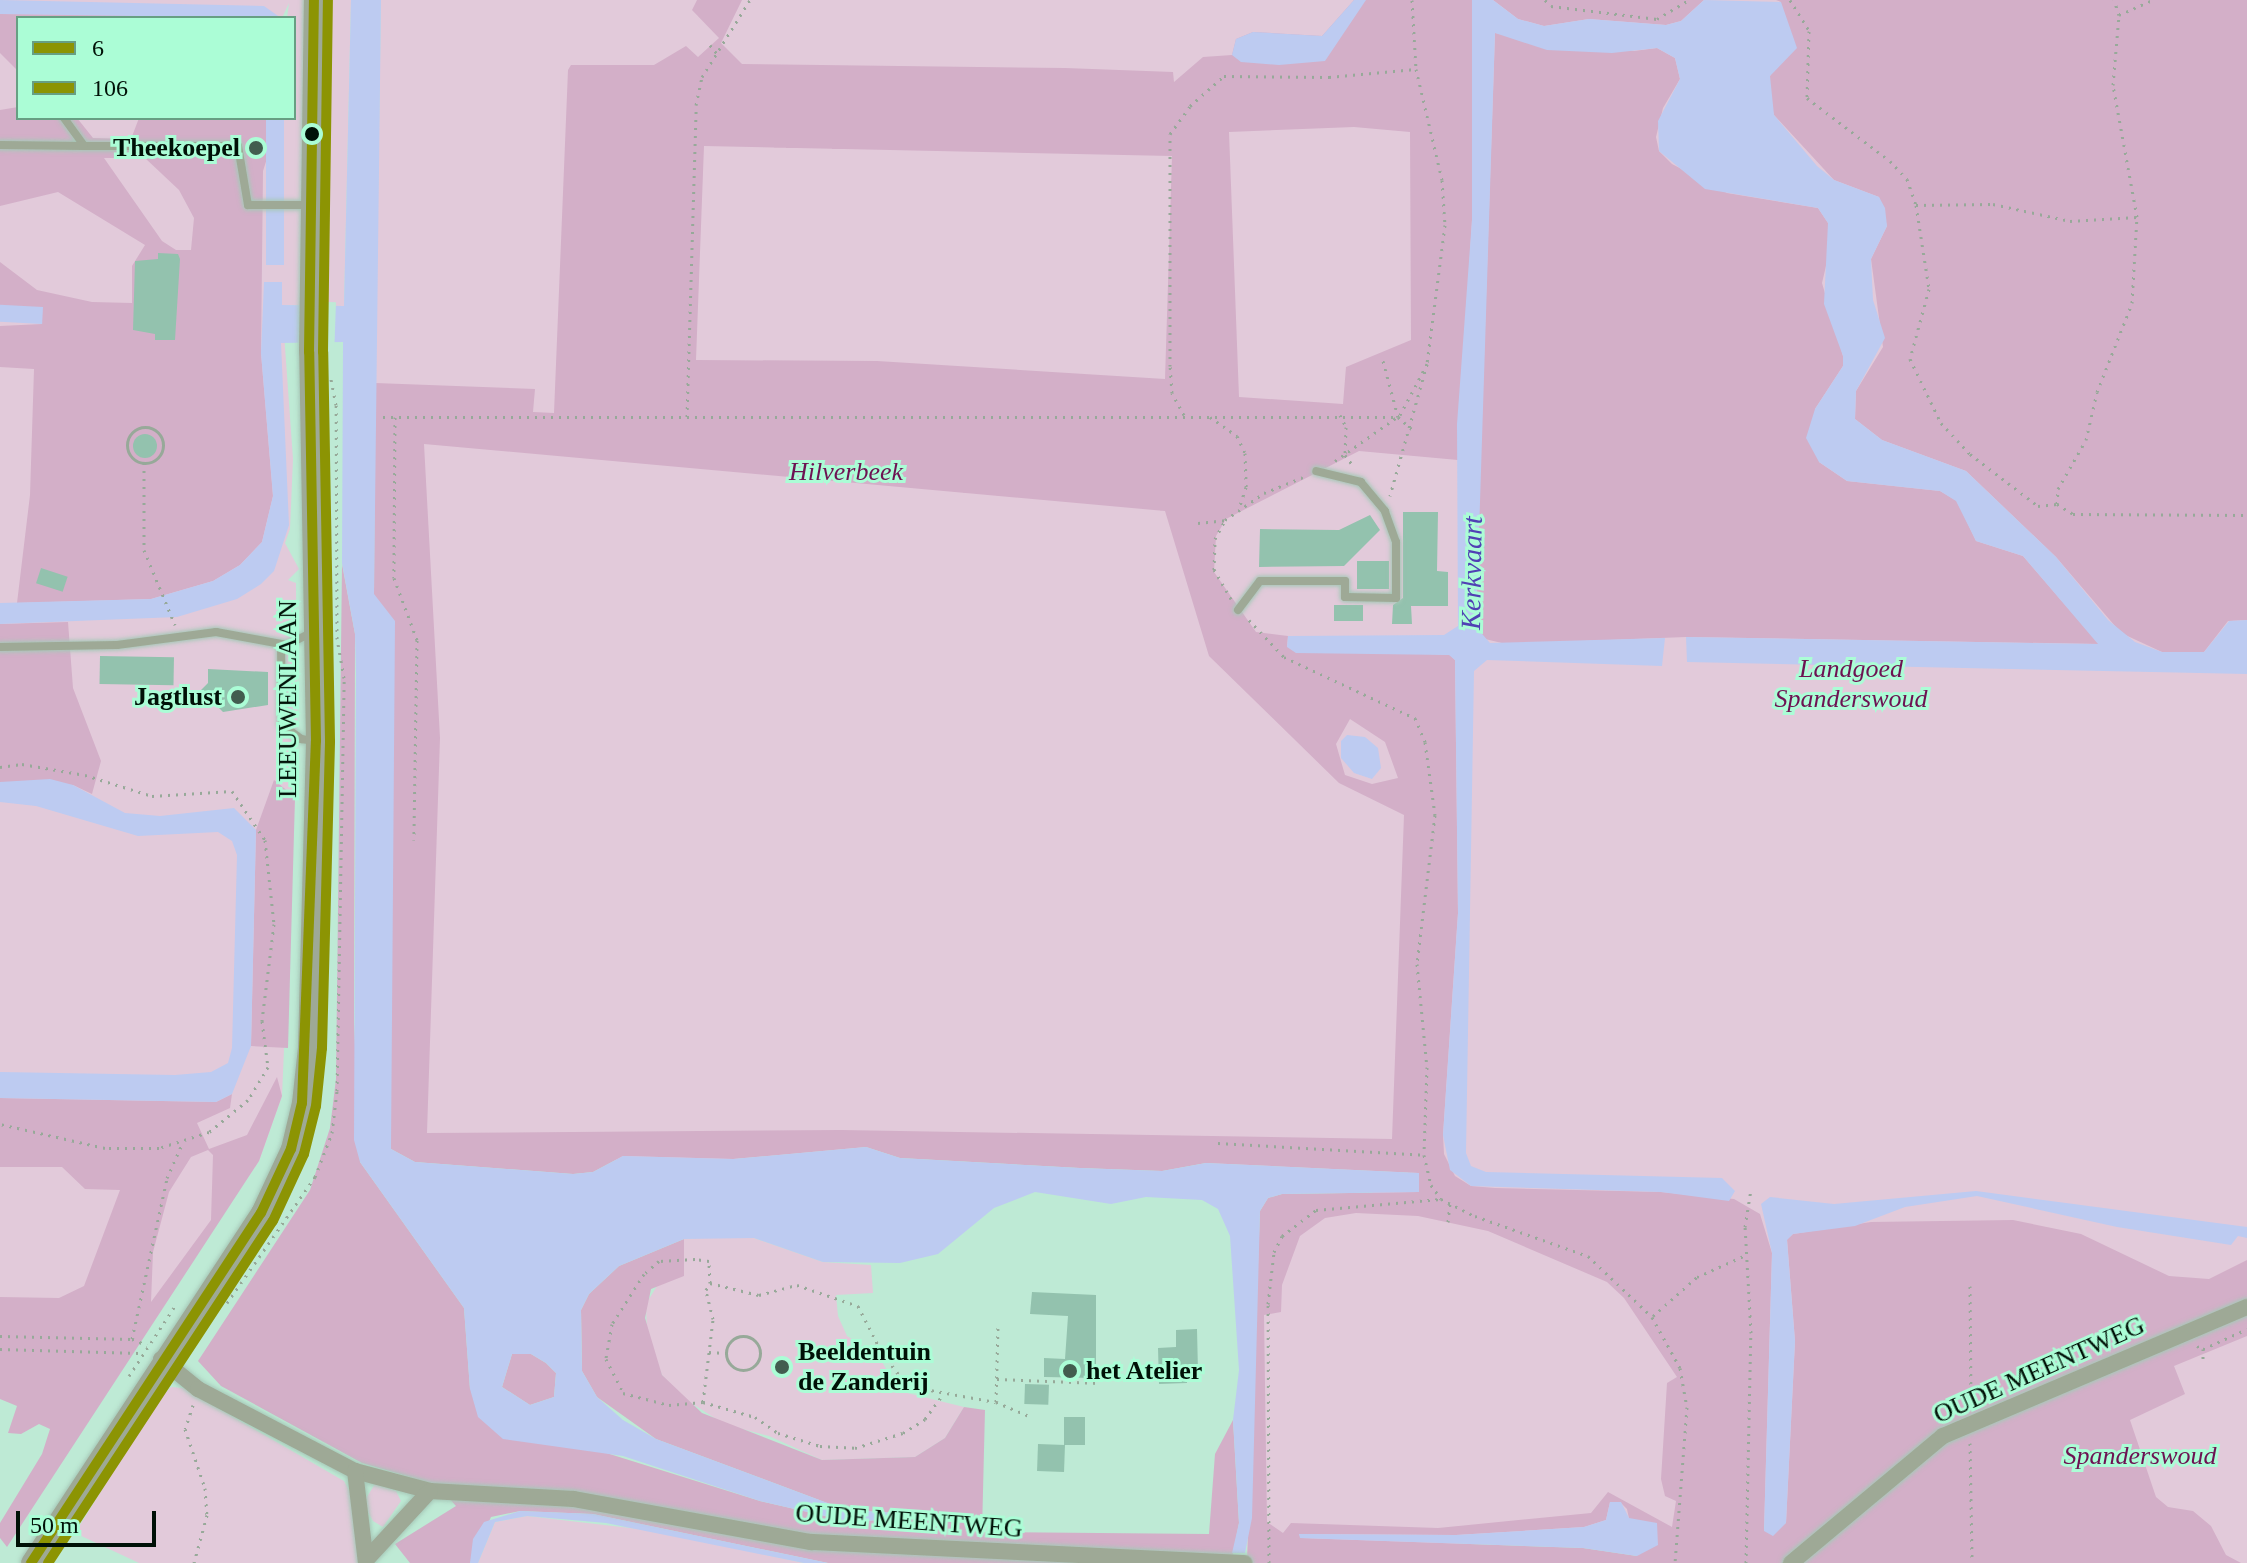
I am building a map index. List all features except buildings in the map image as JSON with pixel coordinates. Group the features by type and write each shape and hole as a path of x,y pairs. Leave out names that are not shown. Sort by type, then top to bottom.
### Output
{"street":[{"name":"LEEUWENLAAN","path":"31,1563 161,1359 261,1213 291,1149 308,1048 316,741 309,352 314,0"},
{"name":"OUDE MEENTWEG","path":"1791,1563 1943,1436 2247,1307"},
{"name":"OUDE MEENTWEG","path":"161,1359 198,1389 355,1471 430,1491 574,1499 811,1542 1236,1562"},
{"path":"355,1471 366,1562"},
{"path":"366,1562 430,1491"}],"lane":[{"path":"65,120 84,146"},
{"path":"0,145 238,146 248,205 311,205"},
{"path":"1238,610 1260,581 1345,581 1345,597 1396,598 1396,542 1385,511 1361,482 1316,471"},
{"path":"0,647 117,645 216,632 281,644 316,633"},
{"path":"281,644 282,725 301,739 316,741"}],"path":[{"path":"687,417 696,105 702,77 719,56 750,0"},
{"path":"1385,511 1413,430 1427,364 1445,225 1442,180 1416,69 1412,0"},
{"path":"1545,0 1551,6 1657,19 1689,0"},
{"path":"1790,0 1809,31 1807,98 1890,161 1907,179 1916,205 1929,289 1910,359 1941,423 1970,454 2038,506 2057,504 2073,514 2247,515"},
{"path":"2057,504 2058,489 2086,440 2097,392 2132,303 2137,217 2113,85 2119,15 2114,0"},
{"path":"2119,15 2153,0"},
{"path":"710,45 719,56"},
{"path":"1184,415 1172,393 1170,366 1170,134 1190,106 1224,76 1329,77 1416,69"},
{"path":"1916,205 1993,204 2070,221 2137,217"},
{"path":"1382,357 1398,417 1413,430"},
{"path":"1340,415 1346,427 1345,455 1398,417 1427,364"},
{"path":"1208,416 1237,436 1245,453 1246,487 1239,509"},
{"path":"383,417 1398,417"},
{"path":"395,417 394,578 417,640 414,840"},
{"path":"148,427 159,434 163,447 157,459 144,463 128,453 127,440 135,429 148,427"},
{"path":"144,463 144,550 163,589 171,619"},
{"path":"1316,471 1239,509 1225,520 1215,539 1214,570 1238,610 1284,657 1415,718 1425,742 1435,815 1417,964 1427,1067 1424,1155 1431,1185 1441,1199"},
{"path":"1198,523 1225,520"},
{"path":"0,767 22,764 85,775 152,796 232,791 265,840 274,924 262,1021 268,1067 248,1100 209,1132 182,1144 105,1148 0,1124"},
{"path":"1218,1143 1424,1155"},
{"path":"132,1339 167,1178 182,1144"},
{"path":"1746,1563 1751,1333 1746,1255 1751,1188"},
{"path":"1269,1563 1268,1304 1274,1252 1282,1236 1316,1210 1441,1199 1588,1256 1652,1317 1680,1368 1687,1407 1675,1563"},
{"path":"1448,1222 1450,1203"},
{"path":"1652,1317 1697,1277 1746,1255"},
{"path":"703,1402 709,1352 709,1261 659,1261 632,1290 612,1324 606,1359 623,1393 669,1405 703,1402 755,1417 778,1433 820,1446 855,1448 903,1433 925,1419 942,1396"},
{"path":"710,1283 759,1295 797,1285 847,1300 858,1306 897,1376 908,1386 942,1396 996,1402 1029,1416"},
{"path":"153,1335 182,1298"},
{"path":"996,1402 998,1327"},
{"path":"2203,1349 2247,1329"},
{"path":"0,1336 132,1339 146,1344 161,1359"},
{"path":"743,1336 758,1344 760,1352 752,1367 744,1370 729,1362 726,1353 728,1345 743,1336"},
{"path":"0,1349 141,1353 161,1359"},
{"path":"709,1352 726,1353"},
{"path":"997,1379 1099,1383"},
{"path":"194,1563 207,1515 205,1488 185,1429 198,1389"}],"green space":[{"path":"0,0 351,0 344,306 282,305 293,459 290,529 285,543 299,569 288,580 296,583 297,745 282,1096 259,1161 150,1322 0,1318"},
{"path":"381,0 2247,0 2247,1279 1786,1523 1247,1557 1258,1240 1419,1173 866,1147 733,1159 415,1162 375,391"},
{"name":"Hilverbeek","path":"697,0 742,0 721,43 742,64 1173,72 1174,82 1203,57 1232,55 1236,39 1253,32 1322,36 1354,0 1472,0 1472,220 1458,460 1359,451 1226,519 1216,536 1214,572 1256,632 1288,636 1287,647 1450,655 1455,660 1458,913 1444,1154 1455,1176 1471,1186 1661,1192 1734,1199 1760,1214 1772,1253 1764,1531 1786,1523 1795,1341 1787,1239 1793,1234 1871,1222 2013,1220 2081,1234 2169,1276 2209,1279 2247,1260 2247,1336 2174,1366 2185,1394 2130,1420 2156,1497 2168,1507 2193,1511 2211,1526 2226,1555 2241,1563 1247,1563 1260,1211 1268,1198 1282,1194 1418,1192 1418,1173 1206,1163 1162,1171 1080,1168 900,1158 866,1147 733,1159 623,1156 593,1172 573,1174 415,1162 391,1149 374,594 375,383 535,389 533,412 554,413 568,70 571,65 654,65 686,46 698,57 719,38 692,10","holes":["1354,127 1410,132 1411,340 1346,367 1343,404 1239,397 1229,132","704,146 1172,156 1165,379 877,361 696,360","424,444 1165,511 1209,656 1339,783 1404,815 1392,1139 841,1130 427,1133 440,738","1350,719 1385,742 1398,778 1372,784 1345,775 1336,744","1356,1213 1418,1216 1488,1231 1607,1282 1624,1298 1677,1377 1667,1383 1661,1479 1665,1496 1676,1501 1672,1527 1608,1492 1591,1513 1438,1528 1291,1523 1283,1533 1267,1522 1264,1315 1281,1312 1282,1285 1300,1236 1325,1218","1610,1502 1620,1502 1627,1509 1637,1556 1583,1548 1301,1538 1299,1534 1456,1535 1584,1527 1606,1520"]},
{"path":"1493,0 1704,0 1681,21 1666,25 1589,19 1544,26 1518,19"},
{"path":"1776,0 2247,0 2247,620 2228,621 2204,652 2162,652 2121,633 2056,557 1966,471 1882,440 1855,419 1856,391 1883,347 1871,259 1887,226 1879,197 1834,180 1774,115 1768,96 1770,76 1779,61 1781,2"},
{"path":"0,14 185,16 16,16 16,69 0,53"},
{"path":"1495,33 1634,51 1657,48 1675,58 1680,79 1663,108 1656,137 1659,151 1672,164 1727,193 1818,208 1828,223 1830,249 1822,283 1843,356 1843,366 1815,409 1819,462 1847,481 1940,491 1957,501 1976,541 2023,556 2099,644 1686,637 1506,644 1481,638 1475,623"},
{"path":"16,107 16,120 79,120 93,138 131,139 138,120 266,120 269,152 263,171 261,353 273,496 262,542 240,565 213,581 151,599 17,603 30,495 34,369 0,367 0,326 42,324 42,307 0,310 0,262 37,290 92,302 132,303 132,266 145,245 58,192 0,206 0,110","holes":["104,158 145,158 179,190 194,218 191,250 176,250 162,241"]},
{"path":"342,564 355,634 354,1022 360,1162 464,1308 470,1389 600,1451 760,1501 847,1521 891,1520 897,1513 846,1510 656,1439 597,1397 582,1371 581,1310 589,1294 619,1266 684,1239 684,1276 651,1289 645,1318 662,1375 702,1413 822,1460 915,1457 945,1438 964,1407 985,1410 982,1532 1209,1534 1215,1454 1233,1420 1239,1523 1231,1563 828,1563 593,1514 520,1511 491,1517 470,1563 410,1563 395,1544 456,1506 437,1485 362,1463 221,1386 198,1361 310,1190 330,1128 336,1079"},
{"path":"68,622 73,688 101,761 92,794 73,785 0,782 0,624"},
{"path":"274,780 295,797 288,1048 251,1046 256,830"},
{"path":"277,1077 282,1096 259,1161 7,1547 0,1538 0,1523 42,1454 50,1429 39,1424 21,1434 8,1433 17,1406 0,1399 0,1297 59,1298 84,1286 120,1190 85,1189 62,1167 0,1167 0,1098 216,1102 232,1094 230,1108 197,1123 209,1149 247,1135","holes":["208,1150 213,1155 211,1220 151,1302 153,1252 169,1192 191,1157"]},
{"path":"719,1236 754,1238 823,1262 871,1265 873,1293 836,1295 838,1316 847,1336 878,1355 899,1391 964,1407 945,1438 915,1457 822,1460 769,1436 724,1424 682,1397 662,1375 647,1336 646,1304 660,1281 683,1276 684,1239"},
{"name":"Spanderswoud","path":"2247,1300 2247,1563 1771,1563"},
{"path":"512,1354 531,1354 556,1373 554,1397 530,1405 502,1387"},
{"path":"171,1387 183,1388 344,1481 351,1494 360,1563 139,1563 75,1533 155,1404"},
{"path":"375,1484 396,1491 401,1501 383,1527 373,1521 363,1503"},
{"path":"527,1516 656,1531 804,1563 478,1563 495,1522"}],"water":[{"path":"0,0 264,6 278,16 140,16 0,14"},
{"path":"351,0 381,0 374,594 395,621 391,1149 415,1162 573,1174 593,1172 623,1156 733,1159 866,1147 900,1158 1080,1168 1162,1171 1206,1163 1419,1173 1419,1192 1282,1194 1268,1198 1260,1211 1252,1518 1245,1553 1232,1553 1239,1523 1233,1420 1239,1370 1230,1236 1218,1209 1202,1200 1146,1197 1111,1204 1035,1192 994,1208 938,1254 900,1263 823,1262 754,1238 684,1239 619,1266 589,1294 581,1310 582,1371 597,1397 623,1420 656,1439 846,1510 898,1513 891,1520 847,1521 760,1501 623,1456 503,1439 478,1417 470,1389 464,1308 360,1162 354,1140 356,674 355,634 342,563 343,342 281,343 289,525 274,571 261,584 237,599 177,617 0,624 0,603 151,599 213,581 240,565 262,542 273,496 261,353 264,282 282,282 282,305 344,306","holes":["512,1354 531,1354 556,1373 554,1397 530,1405 502,1387"]},
{"path":"1354,0 1366,0 1325,61 1279,65 1241,62 1232,55 1236,39 1253,32 1322,36"},
{"name":"Kerkvaart","path":"1472,0 1493,0 1518,19 1544,26 1589,19 1666,25 1681,21 1704,0 1781,2 1797,48 1770,76 1774,115 1817,166 1834,180 1879,197 1885,208 1887,226 1871,259 1873,300 1885,338 1856,391 1855,419 1882,440 1966,471 2056,557 2108,620 2135,642 2162,652 2204,652 2229,621 2247,620 2247,674 1687,662 1686,637 2098,644 2023,556 1976,541 1956,501 1940,491 1847,481 1819,462 1806,438 1815,409 1843,366 1843,356 1824,304 1828,223 1818,208 1705,189 1659,151 1658,121 1680,79 1675,58 1657,48 1612,53 1547,50 1495,33 1476,627 1490,643 1665,638 1662,666 1487,660 1474,671 1466,1153 1471,1166 1486,1172 1722,1178 1735,1191 1729,1201 1661,1192 1471,1186 1450,1170 1443,1135 1458,913 1455,660 1449,655 1296,653 1287,647 1288,636 1444,635 1458,626 1457,424 1472,220"},
{"path":"266,120 284,120 284,265 266,265"},
{"path":"0,305 43,307 42,324 0,322"},
{"path":"1347,735 1365,737 1378,748 1381,768 1372,779 1354,773 1341,758 1341,741"},
{"path":"50,779 73,785 125,813 160,816 234,808 256,830 251,1046 232,1094 216,1102 0,1098 0,1072 175,1075 211,1072 228,1063 232,1048 237,855 232,841 218,832 138,836 36,806 0,802 0,782"},
{"path":"1976,1191 2247,1227 2247,1238 2238,1236 2231,1245 2117,1227 1977,1196 1905,1207 1855,1226 1793,1234 1787,1240 1795,1341 1786,1523 1773,1536 1764,1531 1772,1253 1761,1204 1770,1197 1834,1204"},
{"path":"1610,1502 1621,1502 1629,1518 1657,1523 1658,1545 1637,1556 1583,1548 1300,1538 1299,1534 1456,1535 1584,1527 1606,1520"},
{"path":"520,1511 593,1514 828,1563 804,1563 606,1523 527,1516 495,1522 478,1563 470,1563 473,1539 484,1522"}],"pier":[{"path":"300,301 336,302 334,347 298,346"}],"transit line":[{"name":"6","path":"31,1563 261,1213 291,1149 302,1103 316,741 309,352 314,0"},
{"name":"106","path":"48,1563 273,1221 304,1154 316,1106 322,1048 330,741 323,352 328,0"}],"place":[{"name":"Theekoepel","path":"256,148"},
{"name":"Jagtlust","path":"238,697"},
{"name":"Beeldentuin de Zanderij","path":"782,1367"},
{"name":"het Atelier","path":"1070,1371"}],"park label":[{"name":"Landgoed Spanderswoud","path":"1851,684"}]}
